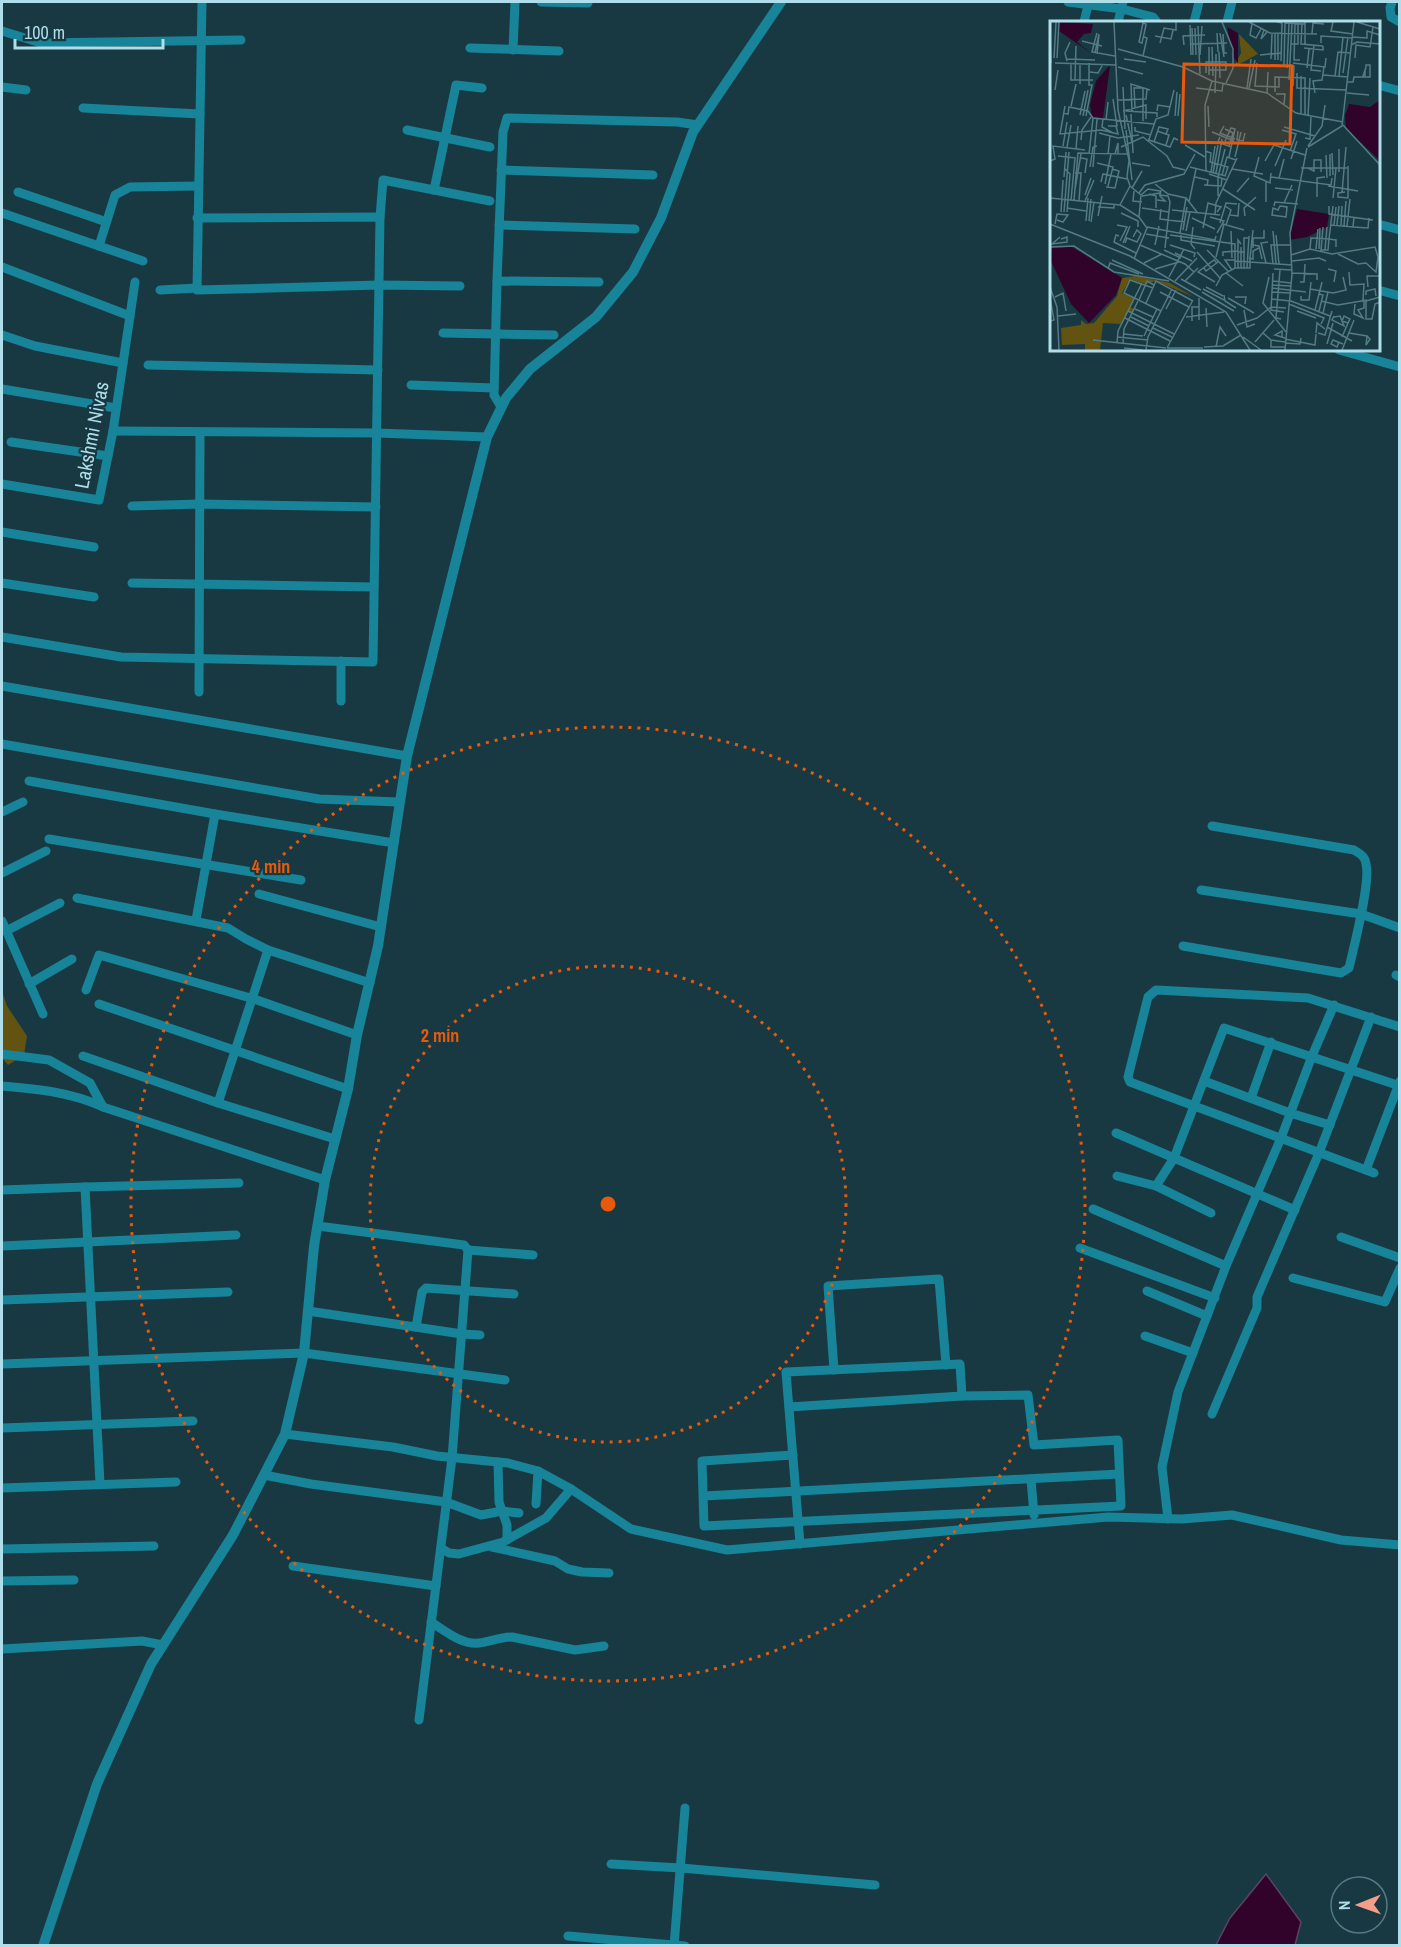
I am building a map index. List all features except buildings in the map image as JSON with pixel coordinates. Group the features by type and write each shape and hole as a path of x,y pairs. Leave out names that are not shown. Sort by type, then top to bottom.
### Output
{"street":[{"path":"196,288 202,2"},
{"path":"513,50 515,2"},
{"path":"541,2 588,3"},
{"path":"44,1946 98,1784 151,1664 233,1535 285,1434 304,1353 318,1226 326,1180 348,1089 357,1035 381,927 407,756 487,437 506,398 530,369 596,317 633,272 661,218 693,132 781,2"},
{"path":"1068,2 1088,5 1123,5 1153,17 1156,21"},
{"path":"1194,21 1199,2"},
{"path":"1227,21 1232,2"},
{"path":"1392,2 1391,17 1400,22"},
{"path":"1084,21 1088,5"},
{"path":"1118,21 1123,5"},
{"path":"2,31 41,43 241,40"},
{"path":"470,48 559,51"},
{"path":"434,190 456,85 482,88"},
{"path":"1380,86 1400,91"},
{"path":"2,87 26,90"},
{"path":"83,108 200,114"},
{"path":"501,407 494,395 496,281 502,132 507,118 677,122 698,125"},
{"path":"407,130 490,147"},
{"path":"501,170 653,175"},
{"path":"2,637 121,657 373,662 380,218 383,180 490,201"},
{"path":"99,246 115,195 130,187 198,186"},
{"path":"18,192 102,221"},
{"path":"2,213 143,261"},
{"path":"197,218 380,218"},
{"path":"499,225 635,229"},
{"path":"1380,225 1400,230"},
{"path":"2,267 130,316"},
{"path":"496,281 599,282"},
{"name":"Lakshmi Nivas","path":"2,484 99,500 113,431 135,282"},
{"path":"160,290 379,285 460,286"},
{"path":"1380,291 1400,296"},
{"path":"444,333 554,335"},
{"path":"2,335 35,346 123,363"},
{"path":"1339,351 1400,367"},
{"path":"148,365 378,370"},
{"path":"411,385 494,388"},
{"path":"2,388 116,408"},
{"path":"113,431 377,433 487,437"},
{"path":"199,692 200,432"},
{"path":"11,442 108,456"},
{"path":"132,506 200,504 376,507"},
{"path":"2,532 94,547"},
{"path":"2,583 94,597"},
{"path":"132,583 374,587"},
{"path":"341,662 341,701"},
{"path":"2,686 407,756"},
{"path":"2,744 319,799 399,802"},
{"path":"29,781 394,843"},
{"path":"2,812 23,802"},
{"path":"196,920 214,814"},
{"path":"1182,946 1341,973 1349,968 1367,880 1367,864 1363,856 1354,850 1212,826"},
{"path":"49,839 301,880"},
{"path":"2,873 46,851"},
{"path":"1202,890 1361,914 1400,928"},
{"path":"259,894 381,927"},
{"path":"77,898 228,928 268,950 370,983"},
{"path":"6,931 60,903"},
{"path":"2,921 43,1014"},
{"path":"218,1103 254,999 268,950"},
{"path":"86,990 99,955 254,999 357,1035"},
{"path":"29,984 72,959"},
{"path":"1156,1186 1174,1158 1195,1105 1224,1028 1399,1084 1370,1172 1195,1105 1130,1083 1128,1080 1148,997 1153,991 1308,998 1400,1027"},
{"path":"99,1004 348,1089"},
{"path":"1168,1519 1162,1467 1178,1392 1226,1266 1281,1138 1334,1005"},
{"path":"1212,1414 1257,1308 1257,1297 1319,1153 1371,1017"},
{"path":"1251,1098 1271,1042"},
{"path":"2,1054 49,1060 90,1083 103,1107"},
{"path":"83,1056 218,1103 336,1139"},
{"path":"1204,1081 1290,1113 1330,1125"},
{"path":"2,1086 54,1091 85,1098 103,1107 326,1180"},
{"path":"1116,1133 1295,1210"},
{"path":"1117,1176 1156,1186 1211,1213"},
{"path":"2,1190 239,1183"},
{"path":"85,1187 100,1484"},
{"path":"1093,1209 1226,1266"},
{"path":"318,1226 464,1245 468,1250 452,1458 419,1720"},
{"path":"2,1246 236,1235"},
{"path":"1341,1237 1400,1258"},
{"path":"1080,1248 1215,1298"},
{"path":"468,1250 534,1255"},
{"path":"1293,1278 1385,1302 1400,1268"},
{"path":"834,1370 828,1286 939,1279 946,1365"},
{"path":"416,1327 422,1292 426,1288 514,1294"},
{"path":"1147,1291 1208,1316"},
{"path":"2,1300 228,1292"},
{"path":"308,1311 480,1335"},
{"path":"1145,1336 1193,1353"},
{"path":"2,1364 304,1353 505,1380"},
{"path":"801,1544 786,1372 960,1364 962,1396"},
{"path":"789,1407 962,1396 1028,1395 1034,1445 1118,1440 1121,1506 704,1526 702,1461 793,1455"},
{"path":"2,1428 193,1421"},
{"path":"285,1434 393,1447 452,1458 498,1462 538,1471 571,1489 631,1529 727,1550 1108,1517 1168,1519 1232,1515 1341,1540 1400,1545"},
{"path":"498,1462 498,1491 507,1525 507,1540"},
{"path":"536,1504 538,1471"},
{"path":"704,1496 1119,1474"},
{"path":"264,1475 311,1484 446,1502 481,1515 502,1511 519,1513"},
{"path":"1031,1479 1034,1524"},
{"path":"2,1488 176,1482"},
{"path":"441,1548 449,1553 459,1554 507,1540 546,1518 571,1489"},
{"path":"2,1549 154,1545"},
{"path":"489,1546 555,1561 575,1570 609,1574"},
{"path":"293,1566 436,1586"},
{"path":"2,1581 74,1580"},
{"path":"431,1622 465,1641 477,1644 502,1637 512,1637 575,1650 604,1646"},
{"path":"2,1650 141,1641 163,1645"},
{"path":"674,1945 685,1808"},
{"path":"611,1864 875,1885"},
{"path":"568,1936 685,1946"}],"shaded area":[{"path":"2,991 7,1006 27,1036 24,1055 8,1065 2,1058"},
{"path":"1266,1874 1301,1922 1295,1945 1216,1945 1230,1918"}]}
